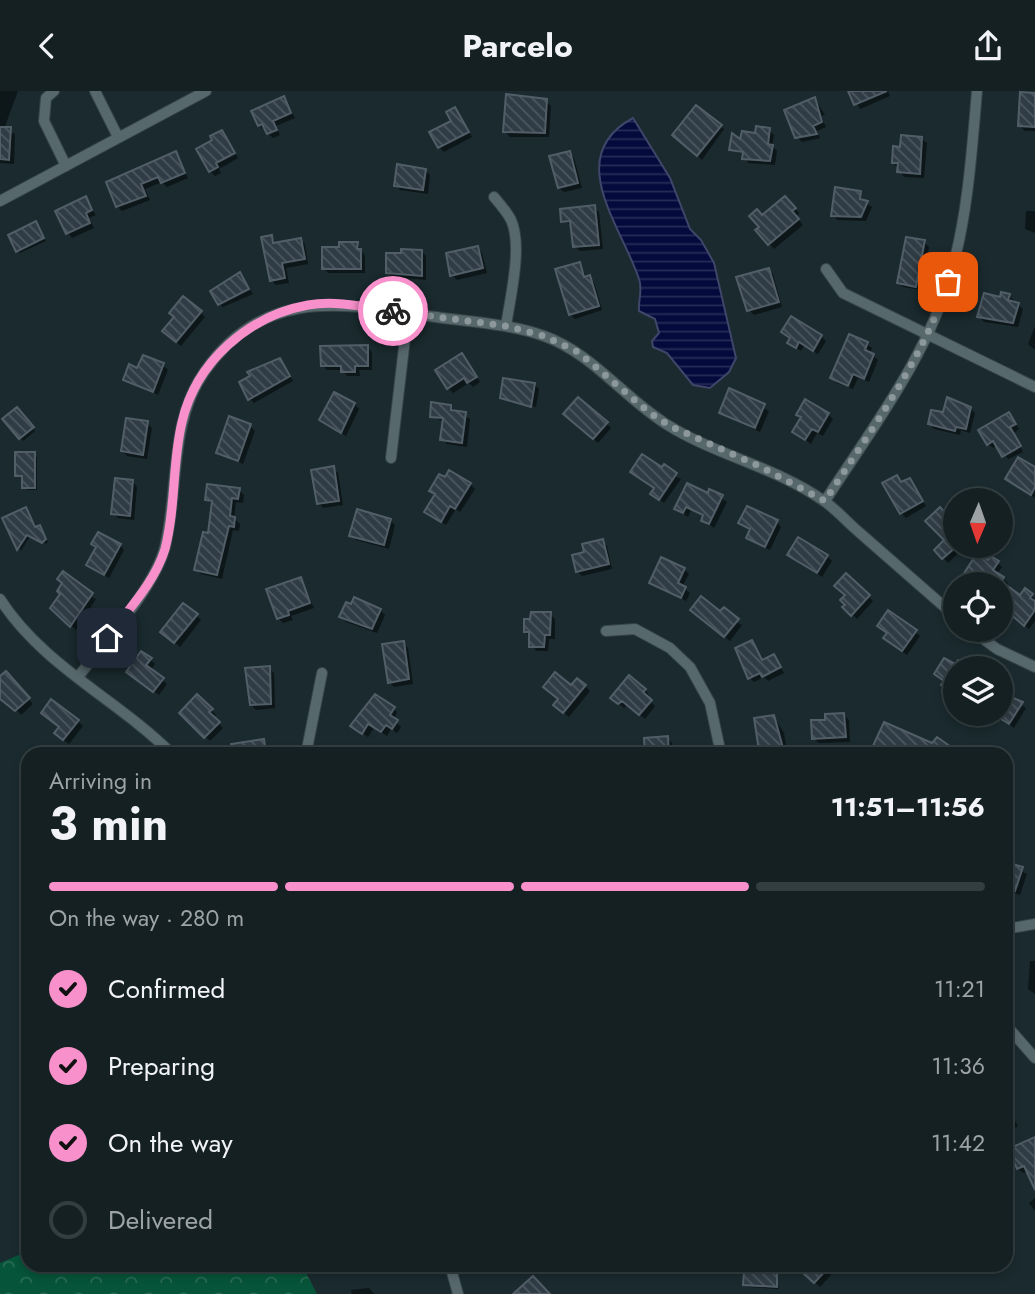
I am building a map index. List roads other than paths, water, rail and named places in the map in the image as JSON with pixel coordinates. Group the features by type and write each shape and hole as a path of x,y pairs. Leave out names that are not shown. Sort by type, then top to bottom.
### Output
{"street":[{"path":"54,91 46,98 44,121 66,166"},
{"path":"95,91 118,137"},
{"path":"0,201 206,91"},
{"path":"825,501 907,373 928,334 954,265 964,211 977,91"},
{"path":"495,197 511,220 514,236 513,282 506,326"},
{"path":"826,269 843,293 1035,387"},
{"path":"78,677 151,579 165,549 182,422 204,371 231,341 252,327 309,305 333,304 506,326 544,336 578,352 650,413 670,426 759,466 825,501 943,605"},
{"path":"391,458 408,313"},
{"path":"0,599 39,646 128,715 164,747"},
{"path":"606,631 635,629 670,648 690,667 710,703 719,747"},
{"path":"987,642 1035,667"},
{"path":"307,747 322,673"},
{"path":"1013,928 1035,924"},
{"path":"1013,1033 1035,1058"},
{"path":"452,1272 458,1294"}]}
